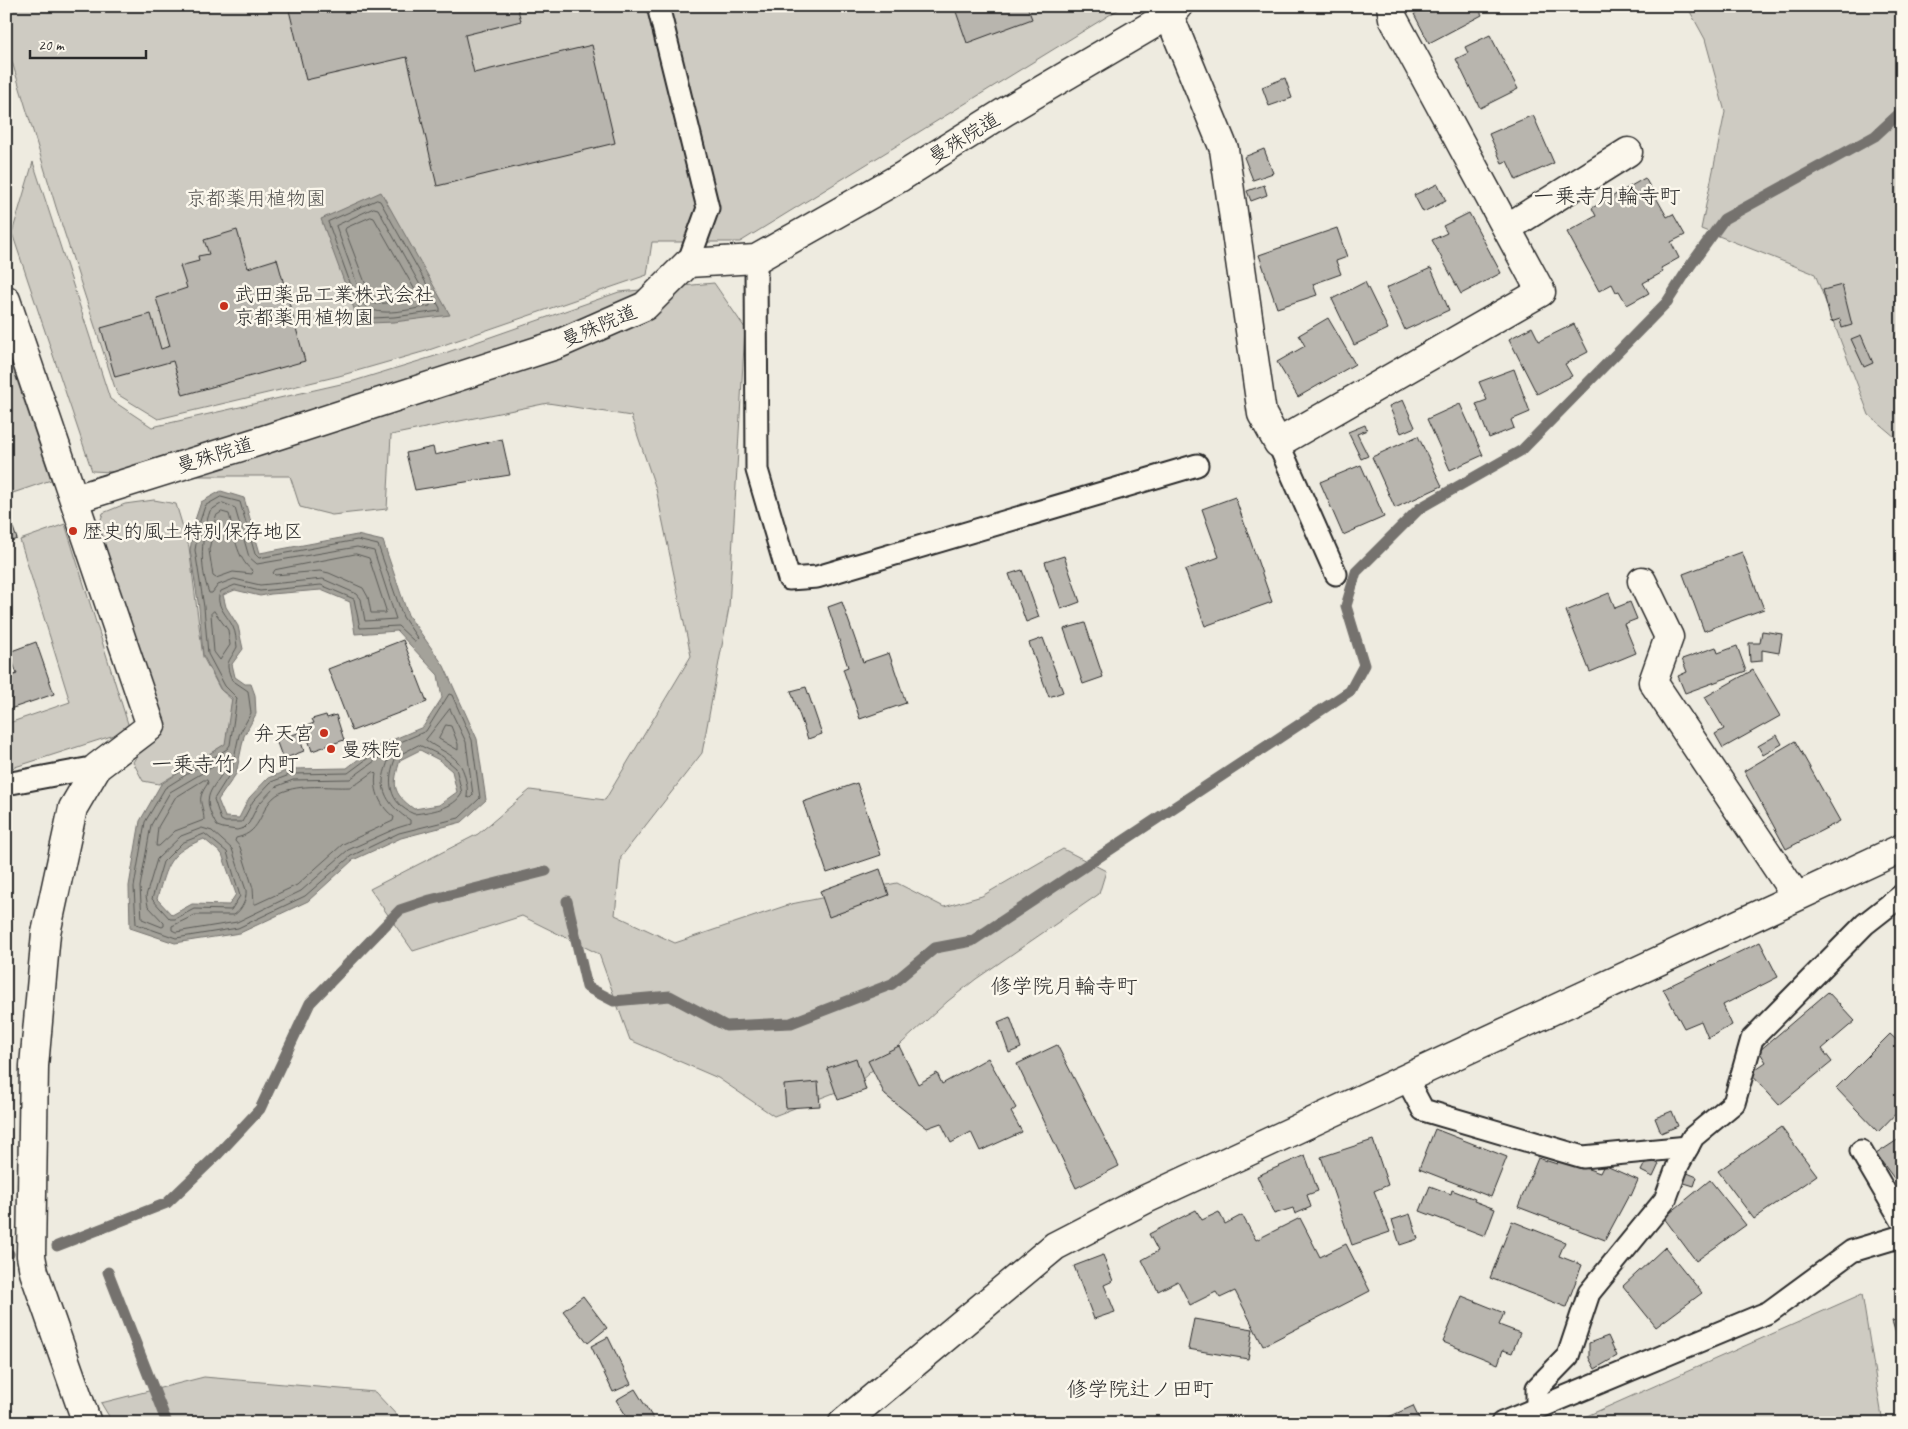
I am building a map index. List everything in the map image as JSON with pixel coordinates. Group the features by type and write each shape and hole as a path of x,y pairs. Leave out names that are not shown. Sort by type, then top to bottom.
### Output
{"street":[{"path":"1173,10 1224,149 1262,414 1278,443 1541,292 1393,18 1391,6"},
{"name":"曼殊院道","path":"75,499 556,345 645,306 688,263 756,259 901,177 1173,10"},
{"path":"1507,228 1628,152"},
{"path":"6,300 152,726 97,767 73,808 46,933 34,1066 31,1256 34,1272 87,1423"},
{"path":"1642,581 1669,637 1653,682 1796,896"},
{"path":"843,1423 1055,1246 1146,1199 1902,848"}],"lane":[{"path":"658,6 708,208 688,263"},
{"path":"756,259 757,470 789,579 817,577 1197,465"},
{"path":"1278,443 1336,574"},
{"path":"6,784 97,767"},
{"path":"1537,1408 1537,1388 1568,1356 1589,1293 1665,1200 1678,1165 1693,1137 1734,1102 1752,1038 1865,924 1902,895"},
{"path":"1406,1078 1423,1110 1583,1157 1688,1147"},
{"path":"1861,1151 1902,1221"},
{"path":"1502,1423 1769,1312 1852,1251 1902,1236"}],"green space":[{"name":"京都薬用植物園","path":"6,6 1124,6 740,242 652,242 647,275 426,351 339,376 158,419 117,394 56,207 6,42"},
{"path":"1687,6 1902,6 1902,443 1869,415 1815,274 1701,229 1725,112 1705,39"},
{"path":"33,162 110,399 152,427 354,381 445,353 619,292 714,283 745,328 729,608 702,753 621,857 615,915 675,943 791,904 897,883 944,907 982,896 1063,849 1106,871 1099,894 976,979 948,1001 857,1084 774,1116 718,1078 630,1040 599,954 522,916 413,951 370,889 478,834 530,790 605,800 691,656 656,489 631,416 548,403 391,435 387,509 332,515 300,507 290,476 200,476 92,471 12,233"},
{"path":"6,348 51,480 10,494 6,482"},
{"path":"154,500 176,504 189,547 203,657 220,689 232,700 226,744 159,784 143,781 133,762 140,751 136,645 99,526 103,513 125,504"},
{"path":"65,524 129,727 127,731 12,768 6,752 6,724 70,702 20,540"},
{"path":"1862,1294 1883,1423 1571,1423"},
{"path":"204,1377 375,1392 404,1423 113,1423 101,1403"}],"water":[{"path":"381,192 450,315 370,323 356,314 321,219"},
{"path":"221,491 244,498 260,553 357,535 383,541 408,615 444,666 477,739 486,800 462,822 401,838 353,860 308,901 240,933 175,943 130,928 129,886 140,821 161,784 225,744 232,698 221,690 203,655 199,608 190,550 195,520 201,502","holes":["235,590 260,596 321,590 350,602 355,634 397,631 438,675 442,698 423,727 373,748 347,768 291,769 268,778 249,798 239,818 225,817 218,800 236,774 244,736 256,714 255,695 251,684 245,684 235,677 232,664 243,649 238,626 226,607 223,595","420,750 439,760 452,771 457,792 439,805 414,809 401,798 396,788 395,782 400,760","204,839 222,854 236,894 229,905 192,904 172,915 157,899 171,861 183,849"]}],"building":[{"path":"288,6 517,6 521,21 465,35 474,73 592,45 615,143 437,186 407,57 306,80"},
{"path":"954,6 1027,6 1032,19 967,43"},
{"path":"1428,6 1477,6 1482,15 1429,43 1414,14"},
{"path":"1490,35 1518,89 1480,108 1456,59 1468,53 1465,47"},
{"path":"1285,78 1292,98 1269,106 1262,87"},
{"path":"1533,115 1554,163 1516,180 1507,161 1502,163 1489,134"},
{"path":"1264,149 1273,173 1253,180 1244,157"},
{"path":"1645,178 1667,217 1673,214 1685,235 1671,242 1679,258 1661,268 1663,272 1643,283 1649,293 1627,305 1619,291 1616,292 1612,284 1599,291 1567,232 1596,216 1592,208"},
{"path":"1438,184 1446,201 1423,212 1414,195"},
{"path":"1264,185 1267,195 1251,201 1247,191"},
{"path":"1469,213 1501,273 1461,294 1432,240 1447,233 1443,226"},
{"path":"1337,228 1347,257 1336,261 1341,274 1313,284 1317,295 1277,308 1259,255"},
{"name":"武田薬品工業株式会社 京都薬用植物園","path":"237,230 248,268 277,259 305,361 183,395 173,361 115,377 101,328 151,314 161,349 170,346 156,298 187,288 180,266 199,261 198,256 209,254 204,240"},
{"path":"1431,268 1449,310 1405,330 1386,288"},
{"path":"1365,282 1388,329 1354,345 1332,299"},
{"path":"1842,285 1852,325 1842,328 1840,319 1831,322 1823,290"},
{"path":"1328,318 1355,364 1298,397 1277,362 1305,346 1299,335"},
{"path":"1574,324 1588,352 1565,364 1572,376 1537,394 1509,339 1532,327 1539,341"},
{"path":"1861,335 1873,363 1864,367 1851,339"},
{"path":"1514,369 1530,412 1511,420 1514,428 1489,438 1476,404 1487,400 1479,382"},
{"path":"1403,400 1415,427 1401,433 1389,406"},
{"path":"1460,404 1483,455 1450,470 1427,419"},
{"path":"1365,425 1367,430 1357,434 1368,456 1361,459 1348,432"},
{"path":"1418,436 1442,486 1395,508 1372,457"},
{"path":"502,439 510,475 415,490 406,453 433,447 435,455"},
{"path":"1361,465 1384,517 1343,535 1320,482"},
{"path":"1235,497 1272,602 1205,626 1185,570 1219,557 1202,509"},
{"path":"6,508 17,539 6,543"},
{"path":"1742,552 1764,609 1704,631 1683,574"},
{"path":"1064,556 1080,602 1061,609 1045,562"},
{"path":"1022,570 1039,617 1026,622 1009,574"},
{"path":"1609,593 1615,608 1630,602 1637,619 1624,624 1636,653 1590,672 1566,611"},
{"path":"842,602 863,662 889,653 906,703 860,719 843,669 848,667 828,607"},
{"path":"1085,623 1103,677 1083,684 1064,629"},
{"path":"1762,631 1782,634 1779,653 1762,650 1762,661 1750,662 1749,643 1760,643"},
{"path":"1043,638 1063,692 1049,697 1029,643"},
{"path":"403,640 427,702 352,731 328,669"},
{"path":"36,642 54,694 7,710 6,678 17,674 9,652"},
{"path":"1737,646 1746,671 1685,693 1678,676 1687,672 1682,659 1716,647 1718,653"},
{"path":"1753,670 1780,716 1723,748 1715,734 1724,729 1705,697"},
{"path":"806,687 822,734 808,739 791,691"},
{"name":"弁天宮","path":"326,715 327,718 336,715 344,740 312,751 304,727 314,723 312,719"},
{"path":"298,733 304,751 283,759 276,740"},
{"path":"1777,735 1782,744 1763,755 1758,746"},
{"path":"1795,741 1840,821 1786,849 1744,771"},
{"path":"857,783 881,855 827,873 803,802"},
{"path":"880,869 889,895 829,917 820,891"},
{"path":"1760,942 1778,977 1723,1005 1732,1025 1708,1038 1701,1021 1684,1028 1663,989"},
{"path":"1828,992 1855,1021 1822,1049 1832,1062 1779,1105 1750,1073 1766,1062 1759,1051"},
{"path":"1010,1017 1021,1048 1009,1053 998,1022"},
{"path":"1890,1034 1902,1045 1902,1107 1878,1132 1836,1088"},
{"path":"1057,1045 1119,1166 1076,1188 1017,1064"},
{"path":"899,1046 918,1084 937,1073 942,1084 988,1058 1016,1108 1011,1112 1022,1132 980,1151 971,1132 951,1143 941,1123 927,1128 885,1095 868,1061"},
{"path":"856,1058 866,1090 838,1100 827,1068"},
{"path":"818,1082 820,1106 786,1108 784,1085"},
{"path":"1672,1111 1678,1126 1661,1133 1655,1118"},
{"path":"1781,1127 1817,1175 1754,1219 1718,1171"},
{"path":"1435,1129 1507,1157 1491,1197 1419,1169"},
{"path":"1902,1137 1902,1189 1876,1154"},
{"path":"1373,1140 1388,1185 1374,1191 1390,1232 1352,1245 1321,1157"},
{"path":"1305,1155 1318,1191 1307,1195 1311,1207 1295,1214 1293,1208 1274,1214 1257,1176"},
{"path":"1538,1158 1557,1164 1559,1159 1600,1173 1604,1165 1638,1180 1631,1196 1629,1195 1605,1240 1518,1207"},
{"path":"1647,1159 1659,1164 1653,1177 1641,1171"},
{"path":"1685,1172 1697,1177 1694,1186 1681,1182"},
{"path":"1710,1180 1746,1225 1696,1261 1664,1218"},
{"path":"1430,1186 1451,1194 1452,1190 1495,1209 1485,1236 1420,1211"},
{"path":"1196,1210 1202,1220 1219,1212 1225,1224 1242,1215 1256,1240 1300,1218 1320,1257 1346,1244 1370,1291 1263,1346 1235,1291 1220,1298 1216,1292 1190,1305 1178,1281 1158,1291 1142,1260 1158,1251 1149,1234"},
{"path":"1410,1214 1418,1239 1400,1245 1392,1220"},
{"path":"1512,1221 1565,1242 1559,1256 1582,1265 1566,1307 1490,1278"},
{"path":"1665,1247 1702,1293 1656,1327 1623,1286"},
{"path":"1103,1255 1113,1281 1104,1285 1115,1312 1094,1319 1074,1266"},
{"path":"583,1296 607,1328 588,1343 563,1311"},
{"path":"1462,1296 1504,1313 1499,1325 1520,1333 1512,1353 1503,1350 1498,1364 1443,1342"},
{"path":"1902,1318 1902,1353 1892,1321"},
{"path":"1194,1319 1253,1329 1248,1359 1188,1349"},
{"path":"1608,1336 1617,1356 1595,1369 1589,1358 1589,1343"},
{"path":"608,1337 631,1384 613,1392 591,1346"},
{"path":"635,1389 656,1423 631,1423 616,1400"},
{"path":"1413,1406 1421,1423 1384,1423 1382,1420"}],"waterway":[{"path":"567,901 587,987 614,1001 670,996 726,1026 791,1023 892,984 935,948 972,941 1350,691 1364,665 1346,606 1356,572 1420,508 1522,450 1667,302 1724,219 1875,136 1902,111"},
{"path":"57,1246 167,1203 218,1154 260,1109 310,1003 400,910 430,900 546,871"},
{"path":"108,1272 167,1423"}],"place":[{"name":"武田薬品工業株式会社 京都薬用植物園","path":"224,306"},
{"name":"歴史的風土特別保存地区","path":"73,531"},
{"name":"弁天宮","path":"324,733"},
{"name":"曼殊院","path":"331,749"}],"district":[{"name":"一乗寺月輪寺町","path":"1607,196"},
{"name":"一乗寺竹ノ内町","path":"225,764"},
{"name":"修学院月輪寺町","path":"1064,986"},
{"name":"修学院辻ノ田町","path":"1140,1389"}]}
